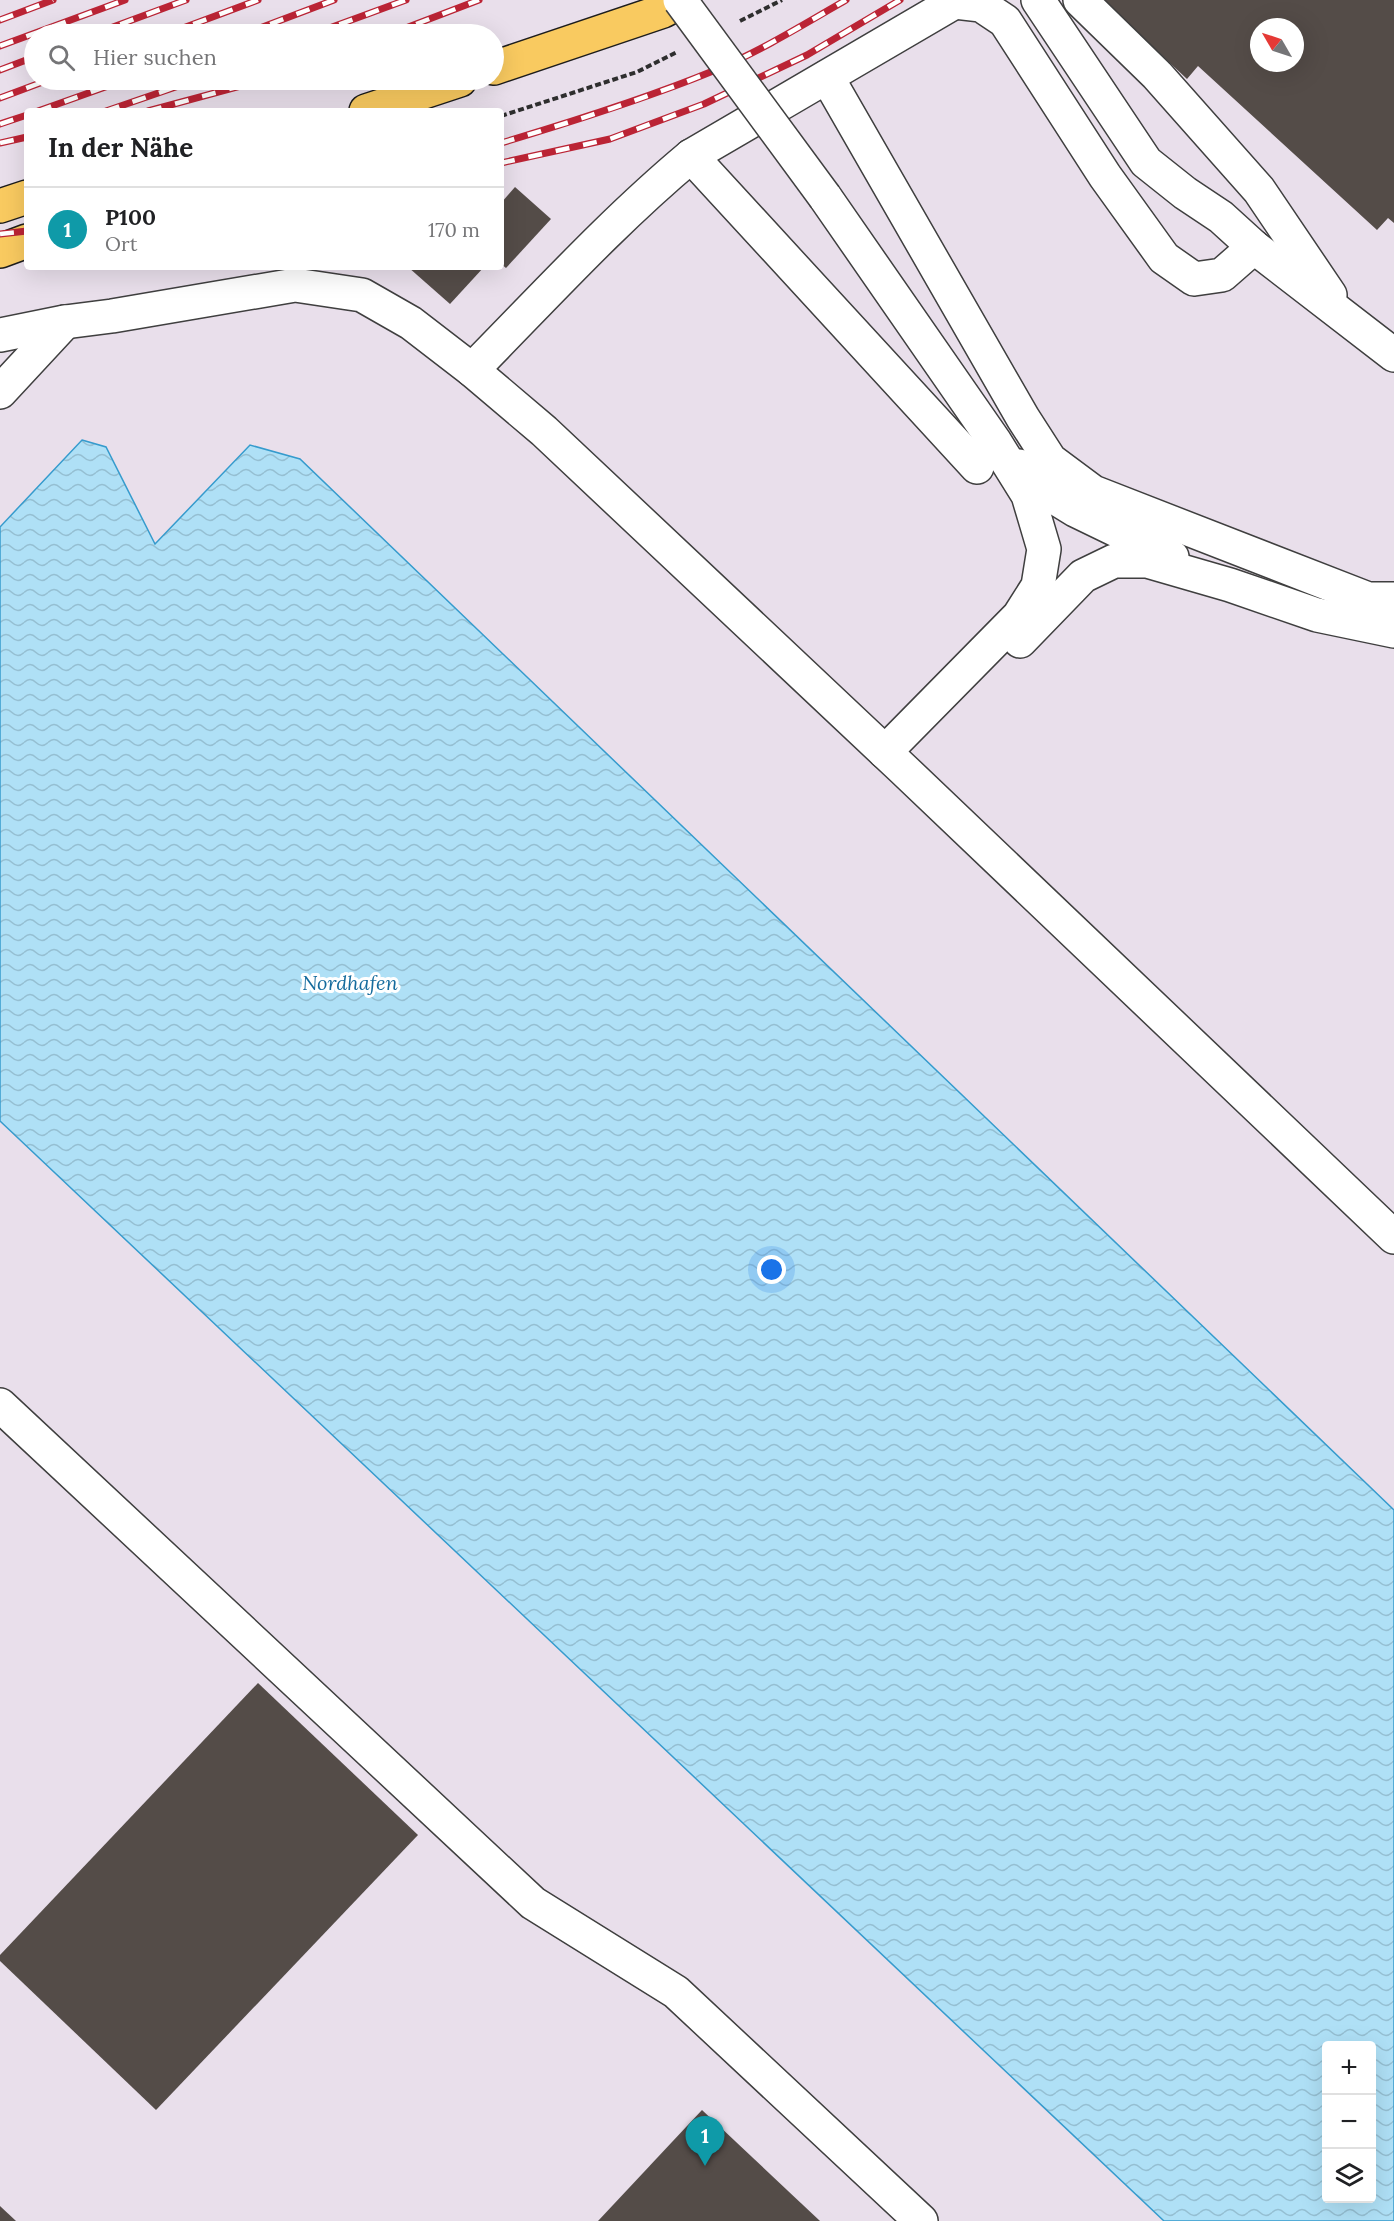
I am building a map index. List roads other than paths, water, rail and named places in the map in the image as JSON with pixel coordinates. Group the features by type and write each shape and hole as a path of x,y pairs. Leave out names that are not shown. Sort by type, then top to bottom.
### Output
{"main road":[{"path":"504,65 663,11 682,0"},
{"path":"375,108 430,90"},
{"path":"0,206 24,198"},
{"path":"0,251 24,242"}],"lane":[{"path":"682,0 825,197 986,454 1075,510 1230,585"},
{"path":"1038,0 1146,162 1185,193 1221,217 1254,247 1394,356"},
{"path":"1080,0 1157,75 1259,190 1346,319"},
{"path":"472,370 614,225 692,156 956,1 981,5 1005,21 1105,176 1164,258 1194,279 1222,275 1254,247"},
{"path":"827,77 1023,418 1050,460 1093,492 1368,599 1394,599"},
{"path":"692,156 1028,495 1044,549 1038,586 1020,616 894,760"},
{"path":"0,335 65,322 295,285 362,295 411,323 472,370 544,431 894,760 1394,1237"},
{"path":"0,392 65,322"},
{"path":"894,760 1083,576 1114,561 1147,561 1230,585 1317,615 1394,631"},
{"path":"0,1405 533,1903 676,1992 921,2221"}],"water":[{"name":"Nordhafen","path":"82,440 106,447 155,544 250,445 300,459 1394,1510 1394,2221 1164,2221 0,1121 0,527"}],"railway":[{"path":"0,20 53,0"},
{"path":"60,24 125,0"},
{"path":"121,24 186,0"},
{"path":"194,24 258,0"},
{"path":"270,24 334,0"},
{"path":"340,24 406,0"},
{"path":"416,24 479,0"},
{"path":"504,142 634,101 730,64 846,0"},
{"path":"504,162 610,139 704,104 807,55 900,0"},
{"path":"0,46 24,37"},
{"path":"0,70 24,61"},
{"path":"0,98 24,89"},
{"path":"46,108 97,90"},
{"path":"115,108 167,90"},
{"path":"159,108 226,90"},
{"path":"0,124 24,116"},
{"path":"0,143 24,138"},
{"path":"0,234 24,231"}],"place":[{"name":"P100","path":"705,2166"}]}
